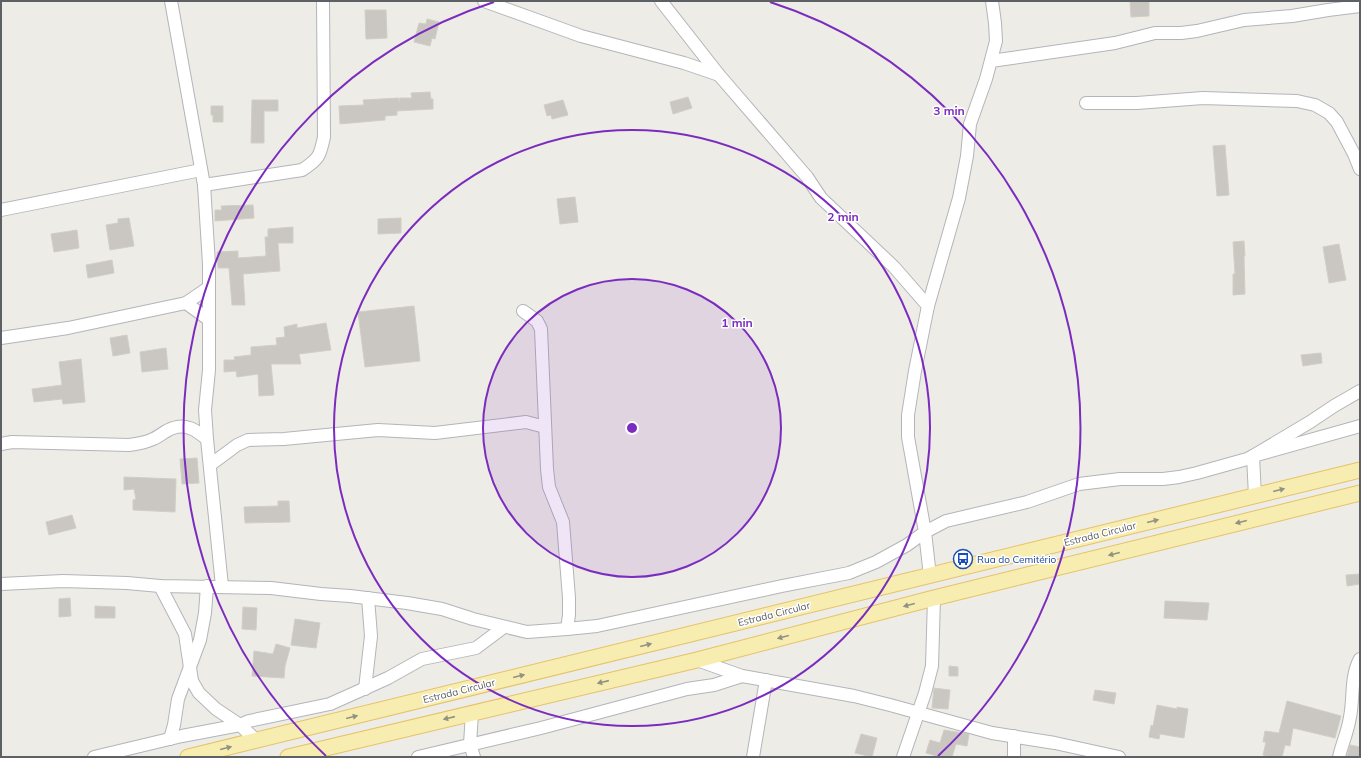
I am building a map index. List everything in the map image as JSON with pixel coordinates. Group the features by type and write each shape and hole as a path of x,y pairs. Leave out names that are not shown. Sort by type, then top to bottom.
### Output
{"main road":[{"name":"Estrada Circular","path":"188,757 1360,470"},
{"path":"288,757 697,660 934,598 1360,493"}],"street":[{"path":"171,1 204,185 209,264 209,370 205,410 222,586"},
{"path":"204,185 302,170 314,162 321,153 324,137 323,1"},
{"path":"484,1 581,36 684,63 719,75"},
{"path":"662,1 719,75 807,177 821,198 894,267 928,306"},
{"path":"930,576 925,532 908,437 908,422 914,371 928,306 959,198 967,156 970,124 991,61 996,41 992,1"},
{"path":"991,61 1115,43 1155,33 1197,32 1244,20 1292,16 1360,6"},
{"path":"1086,103 1203,98 1297,101 1315,105 1329,113 1337,122 1354,154 1360,169"},
{"path":"1,210 201,170"},
{"path":"1,338 68,328 186,303 208,288"},
{"path":"186,303 208,319"},
{"path":"523,311 537,321 541,329 547,469 549,487 563,522 569,598 567,629"},
{"path":"1252,456 1360,391"},
{"path":"210,465 237,445 248,440 284,439 378,430 435,433 526,422 545,427"},
{"path":"1,444 12,442 129,445 144,443 172,428 186,426 194,429 207,439"},
{"path":"1,584 63,581 127,583 160,586 271,588 368,598 442,609 504,628 527,632 597,626 849,573 876,562 946,521 1027,502 1079,484 1120,479 1163,479 1179,477 1360,426"},
{"path":"1252,456 1255,496"},
{"path":"160,586 185,634 192,681 198,693 216,710 240,725 256,740"},
{"path":"170,739 178,699 203,627 207,586"},
{"path":"365,689 371,636 368,598"},
{"path":"903,757 925,693 932,666 934,598"},
{"path":"94,757 330,704 388,678 422,659 476,648 504,628"},
{"path":"1339,757 1350,720 1353,703 1352,682 1360,659"},
{"path":"697,660 742,676 854,696 890,704 992,733 1055,743 1103,755 1119,757"},
{"path":"418,757 541,728 688,689 714,685 742,676"},
{"path":"753,757 766,680"},
{"path":"472,713 470,744 474,757"},
{"path":"1014,736 1014,757"}],"building":[{"path":"1130,1 1149,1 1149,16 1131,17"},
{"path":"365,10 386,10 387,38 366,39"},
{"path":"427,19 439,22 435,39 432,38 430,46 414,42 419,23 426,24"},
{"path":"430,92 431,99 433,99 433,109 397,111 397,115 385,116 385,120 340,124 339,106 364,105 363,100 399,98 399,102 400,98 412,98 411,93"},
{"path":"688,97 692,108 673,114 670,102"},
{"path":"252,100 278,100 278,111 264,111 264,143 251,143"},
{"path":"563,100 568,115 552,119 551,115 547,116 544,105"},
{"path":"211,106 223,106 223,122 213,122"},
{"path":"1225,145 1229,195 1217,196 1213,146"},
{"path":"575,197 578,222 560,224 557,199"},
{"path":"253,205 254,218 215,221 215,210 222,210 221,206"},
{"path":"129,218 134,246 110,250 106,225 118,223 118,219"},
{"path":"401,218 401,233 378,234 378,219"},
{"path":"293,227 293,243 278,243 280,271 243,274 245,305 232,305 229,268 218,268 217,252 238,251 238,258 266,256 265,237 268,237 268,229"},
{"path":"77,230 79,248 54,252 51,234"},
{"path":"1244,241 1245,294 1233,295 1233,274 1235,274 1233,242"},
{"path":"1339,244 1346,280 1329,283 1323,247"},
{"path":"112,260 114,273 88,278 86,265"},
{"path":"414,306 420,361 365,367 358,312"},
{"path":"326,323 331,350 299,354 301,364 271,364 274,395 259,396 258,374 237,377 236,371 224,372 224,360 235,360 234,357 251,355 251,347 277,345 276,338 285,337 284,327 297,324 297,328"},
{"path":"127,335 130,353 113,356 110,338"},
{"path":"166,348 168,369 142,372 140,352"},
{"path":"1321,353 1322,363 1303,366 1301,355"},
{"path":"81,359 85,402 63,404 62,399 34,402 32,389 62,385 59,362"},
{"path":"197,458 199,483 182,484 180,459"},
{"path":"124,477 176,479 175,512 133,510 133,500 136,499 134,489 124,490"},
{"path":"278,501 289,501 290,522 245,523 244,507 278,506"},
{"path":"72,515 76,528 49,535 46,522"},
{"path":"1360,574 1360,584 1347,586 1346,575"},
{"path":"70,598 71,616 59,617 59,599"},
{"path":"1165,601 1209,603 1207,620 1164,618"},
{"path":"95,606 115,607 115,618 95,618"},
{"path":"243,607 257,608 256,630 242,629"},
{"path":"295,619 320,623 316,648 291,645"},
{"path":"276,644 290,648 285,666 284,678 252,676 254,651 273,654"},
{"path":"949,666 958,667 958,676 949,676"},
{"path":"934,688 950,690 948,709 932,708"},
{"path":"1095,690 1116,693 1114,704 1093,700"},
{"path":"1287,701 1341,716 1335,738 1293,728 1290,746 1285,745 1282,757 1263,755 1266,742 1263,742 1265,731 1279,733"},
{"path":"1157,705 1177,709 1177,707 1188,709 1184,738 1160,734 1159,739 1149,737 1151,725 1153,726"},
{"path":"944,730 969,734 967,746 956,744 952,757 940,757 926,753 930,740 940,743"},
{"path":"861,734 877,738 872,757 855,753"},
{"path":"1350,745 1360,747 1360,757 1347,757"}],"place":[{"name":"Rua do Cemitério","path":"963,559"}]}
